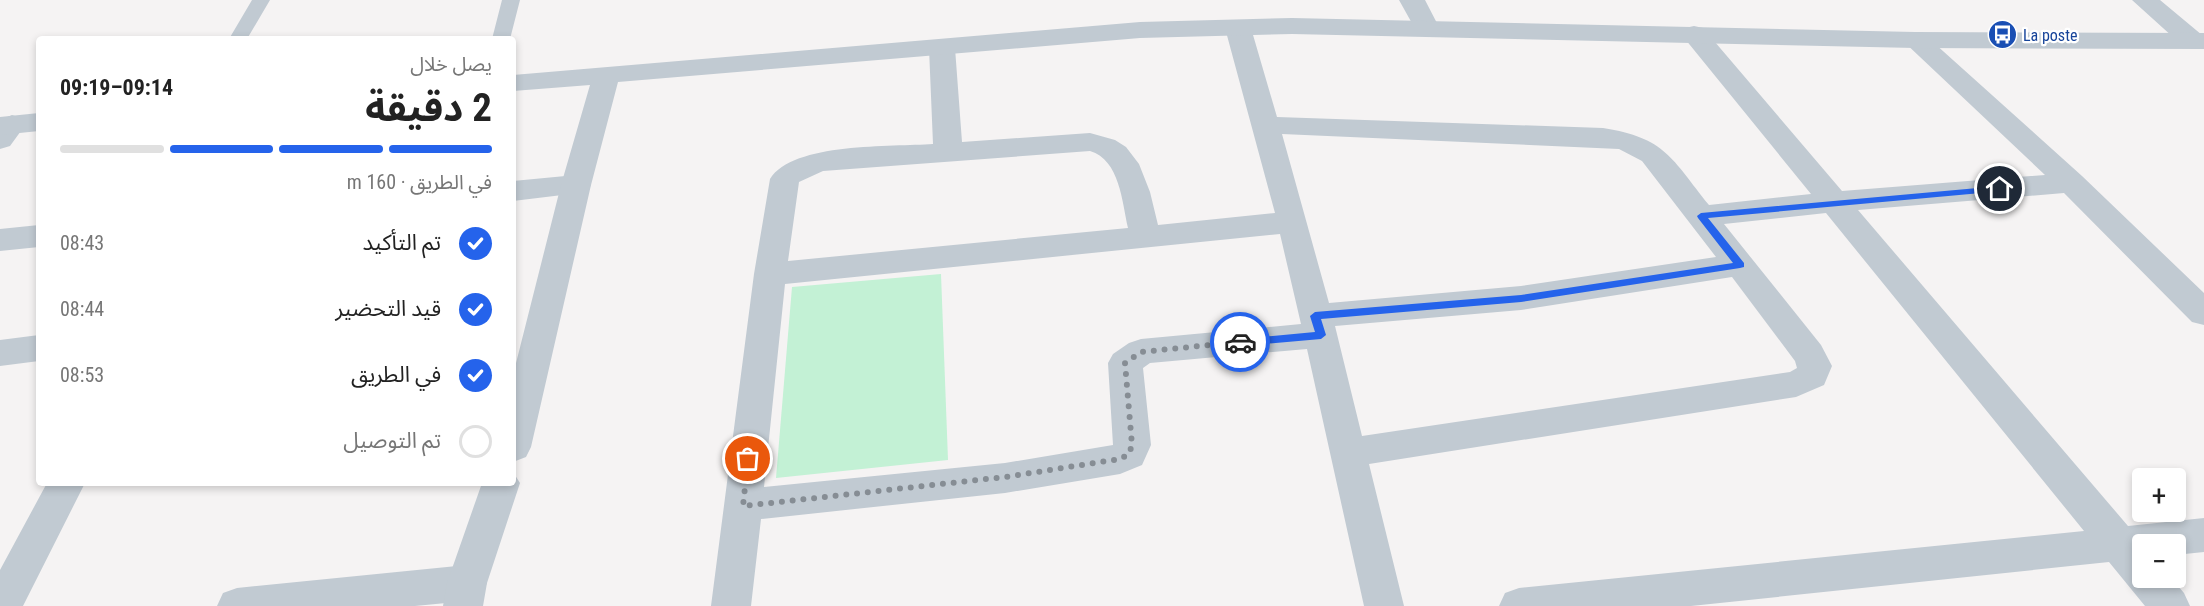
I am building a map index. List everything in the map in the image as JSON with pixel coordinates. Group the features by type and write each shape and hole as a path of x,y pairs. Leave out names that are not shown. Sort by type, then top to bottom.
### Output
{"street":[{"path":"1412,0 1427,29"},
{"path":"2145,0 2199,41"},
{"path":"1238,28 1293,222 1383,606"},
{"path":"516,83 1140,30 1427,29 1915,40 2199,41"},
{"path":"1695,34 2130,558"},
{"path":"1915,40 2071,183 2204,313"},
{"path":"942,48 948,153"},
{"path":"516,430 576,185 606,76"},
{"path":"1265,125 1603,137 1628,141 1653,154 1809,354 1815,366 1812,376 1796,384 1348,453"},
{"path":"731,606 770,274 785,179 794,171 820,162 1090,141 1112,148 1127,166 1145,236"},
{"path":"1701,216 1834,202 2071,183"},
{"path":"516,191 576,185"},
{"path":"770,274 1293,222"},
{"path":"0,240 36,236"},
{"path":"743,506 1005,477 1120,459 1129,454 1132,445 1125,363 1131,356 1148,351 1740,265"},
{"path":"0,353 36,348"},
{"path":"2,606 64,486"},
{"path":"237,606 465,595 500,486"},
{"path":"1519,606 2130,558 2204,535"},
{"path":"2155,588 2170,606"}],"lane":[{"path":"240,36 261,0"},
{"path":"502,36 511,0"}],"green space":[{"path":"941,274 948,460 776,478 792,287"}],"way so far":[{"path":"748,459 743,506 1005,477 1120,459 1129,454 1132,445 1125,363 1131,356 1141,352 1240,342"}],"place":[{"name":"La poste","path":"2002,35"}],"route":[{"path":"1240,342 1321,335 1315,316 1521,298 1740,265 1701,216 1834,202 2000,189"}]}
